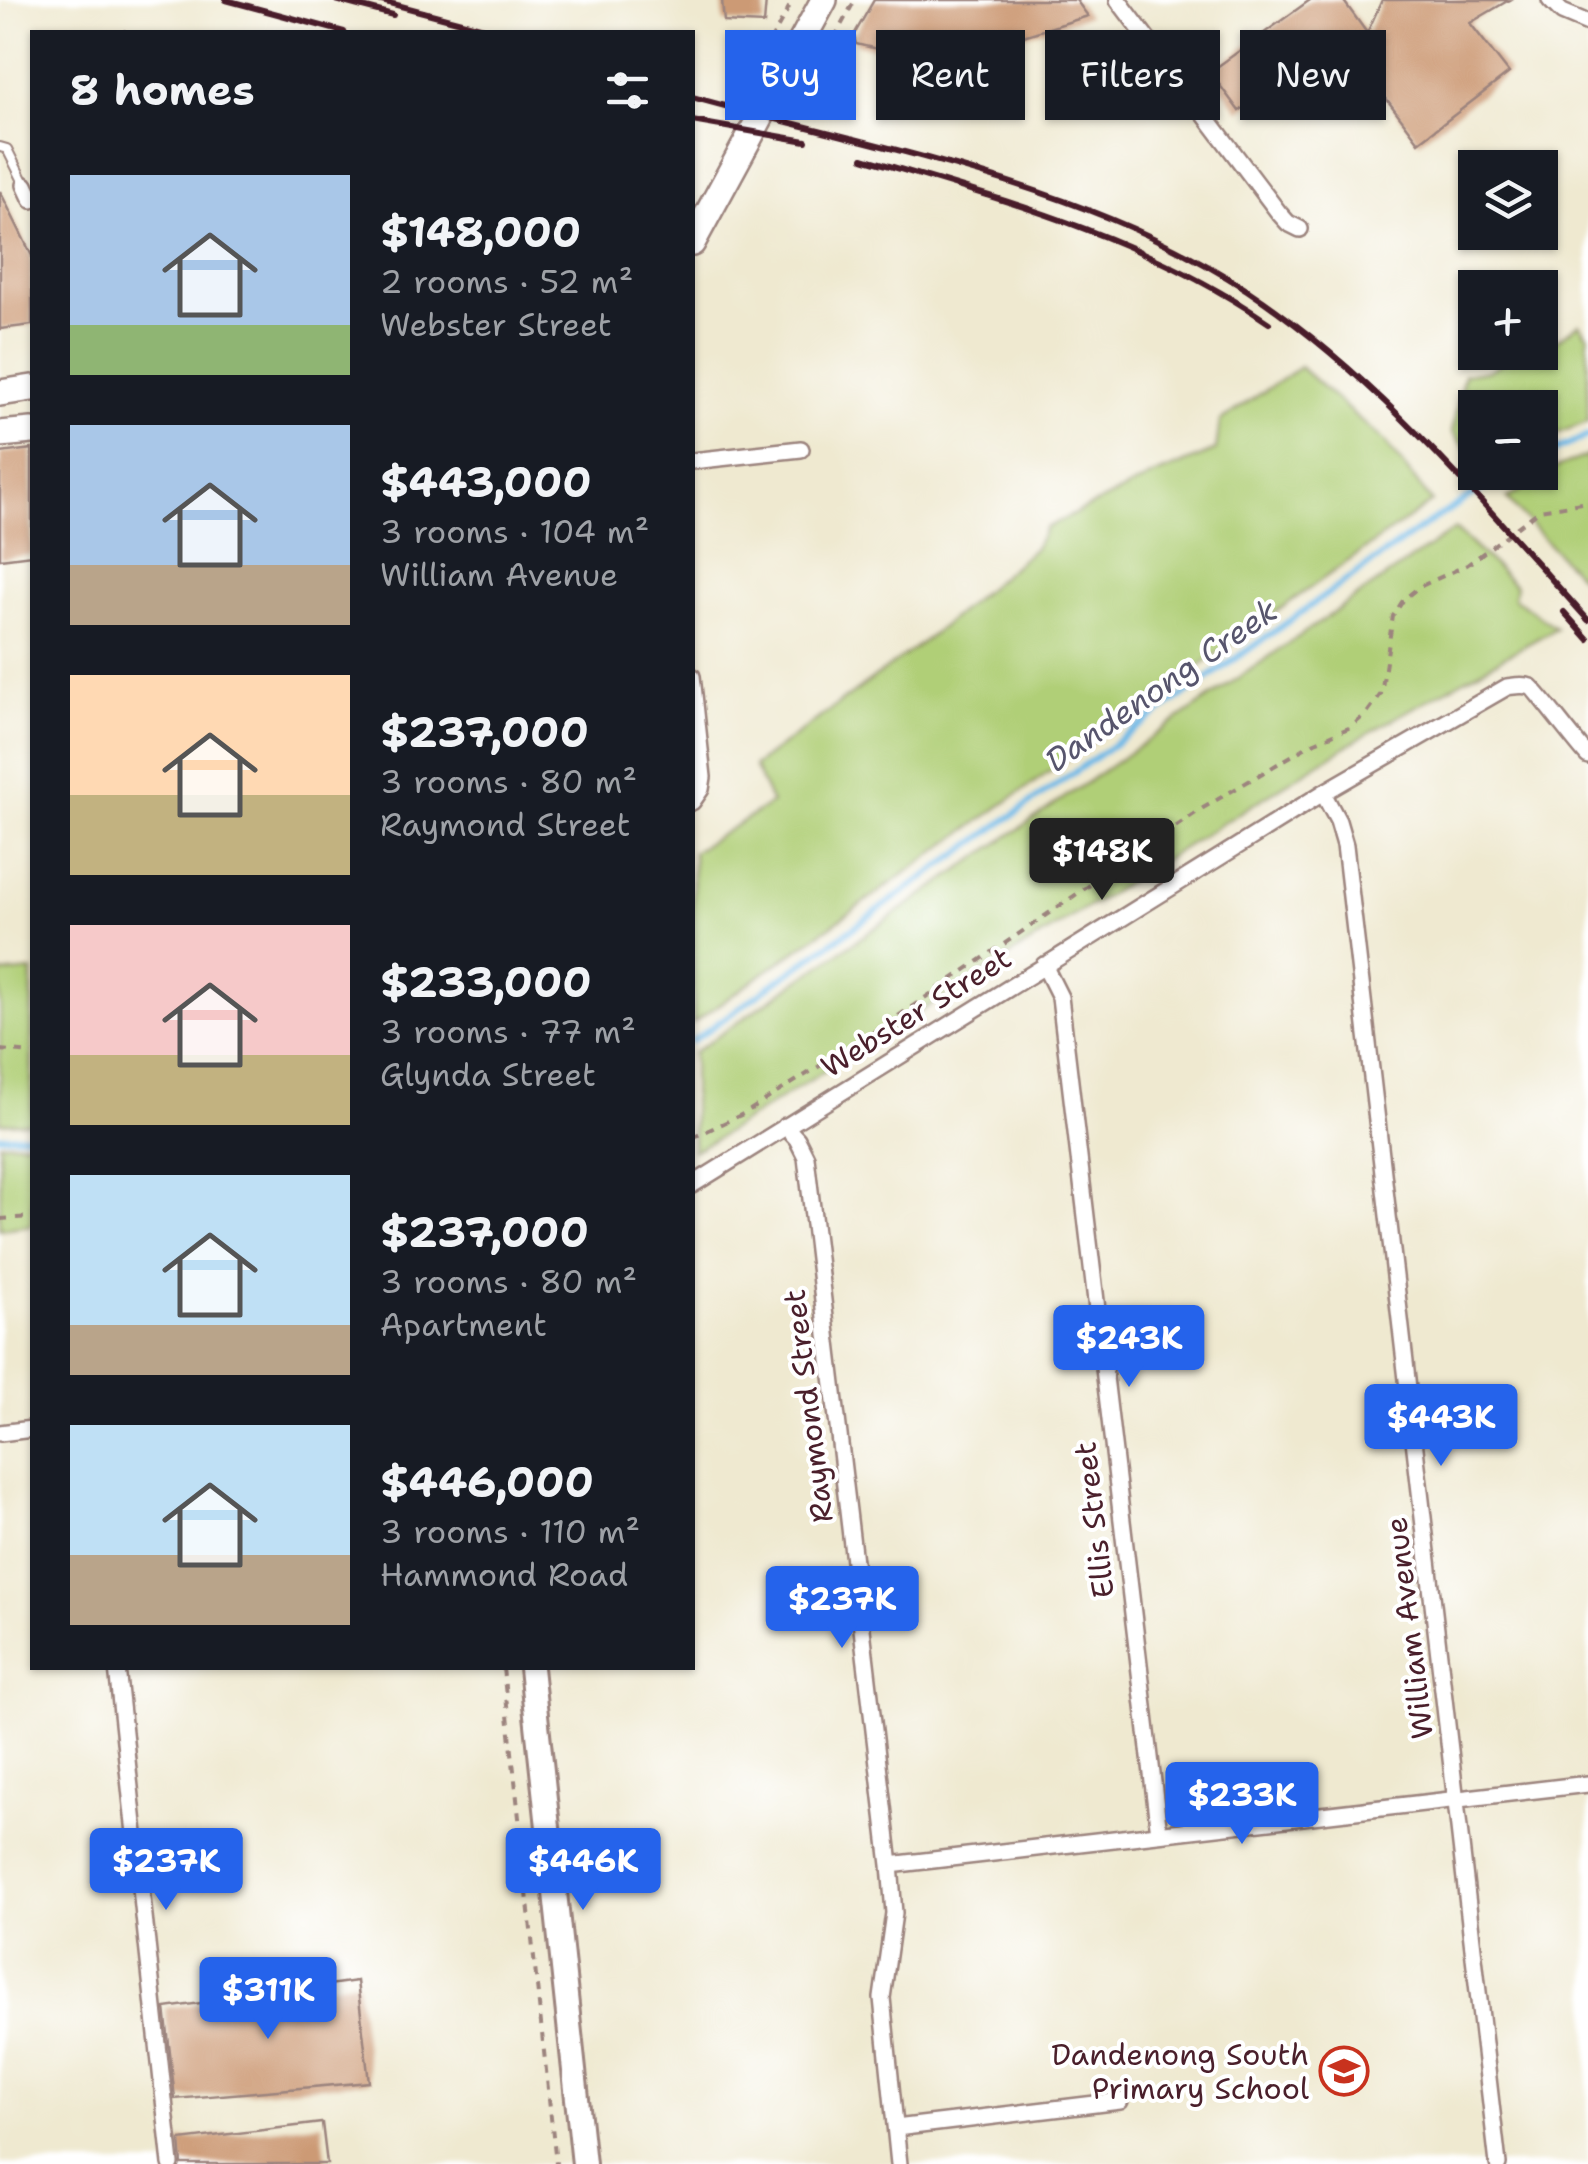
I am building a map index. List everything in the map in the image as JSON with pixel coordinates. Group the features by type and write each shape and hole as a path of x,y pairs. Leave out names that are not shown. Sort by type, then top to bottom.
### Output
{"main road":[{"path":"695,237 824,0"},
{"path":"0,393 30,388"},
{"path":"0,434 30,431"},
{"path":"531,1670 584,2164"}],"street":[{"path":"1118,0 1283,218 1300,229"},
{"path":"1552,1 1562,12 1588,23"},
{"path":"25,185 30,196"},
{"path":"695,461 801,449"},
{"name":"Webster Street","path":"695,1180 1323,793 1507,688 1524,685 1537,692 1588,756"},
{"path":"695,704 703,777 695,798"},
{"name":"William Avenue","path":"1323,793 1338,820 1345,845 1498,2164"},
{"name":"Ellis Street","path":"1044,965 1060,997 1159,1834"},
{"name":"Raymond Street","path":"785,1126 806,1156 890,1865 894,1913 882,1998 900,2164"},
{"path":"0,1433 30,1429"},
{"path":"117,1670 171,2164"},
{"path":"890,1865 1588,1784"},
{"path":"896,2128 1120,2101"}],"lane":[{"path":"0,147 7,149 25,185"}],"path":[{"path":"777,30 793,0"},
{"path":"839,30 855,0"},
{"path":"695,1137 745,1113 888,1023 1203,808 1350,727 1368,713 1381,694 1393,616 1404,600 1442,574 1468,566 1540,510 1588,502"},
{"path":"0,1050 30,1052"},
{"path":"0,1220 30,1217"},
{"path":"503,1670 556,2164"}],"green space":[{"path":"1579,324 1588,336 1588,422 1558,433 1558,390 1461,390 1464,374 1558,370 1558,339"},
{"path":"1300,367 1385,442 1432,502 695,1022 695,851 772,803 754,766 931,636 1035,548 1046,528 1216,450 1220,421"},
{"path":"1458,403 1458,439 1452,432"},
{"path":"1588,455 1588,586 1507,499 1521,490 1558,490 1558,467"},
{"path":"1455,529 1516,586 1514,598 1556,628 1361,737 695,1150 695,1052"},
{"path":"30,971 30,1122 0,1123 0,974"},
{"path":"30,1142 30,1225 0,1229 0,1143"}],"building":[{"path":"722,0 766,0 764,24 724,22"},
{"path":"874,0 1076,0 1088,16 1025,35 1025,30 876,30 876,49 856,44 856,32"},
{"path":"1310,0 1343,0 1365,30 1268,30"},
{"path":"1382,0 1509,0 1470,23 1509,73 1419,142 1386,98 1386,30 1368,30"},
{"path":"1240,50 1239,111 1220,85 1220,65"},
{"path":"0,191 30,252 30,325 0,329"},
{"path":"30,449 30,555 0,559 0,453"},
{"path":"357,1981 369,2082 175,2099 165,2008"},
{"path":"322,2123 327,2164 182,2164 180,2140"}],"waterway":[{"name":"Dandenong Creek","path":"1558,449 1588,436"},
{"name":"Dandenong Creek","path":"695,1039 1481,490"},
{"name":"Dandenong Creek","path":"0,1136 30,1135"}],"railway":[{"path":"226,0 337,30"},
{"path":"336,0 393,15"},
{"path":"378,0 491,30"},
{"path":"695,98 906,152 1048,195 1183,253 1247,290 1341,362 1385,402 1469,487 1588,620"},
{"path":"695,122 806,141"},
{"path":"863,158 1073,224 1173,267 1269,323"},
{"path":"1564,612 1588,639"}],"place":[{"name":"Dandenong South Primary School","path":"1344,2071"}]}
